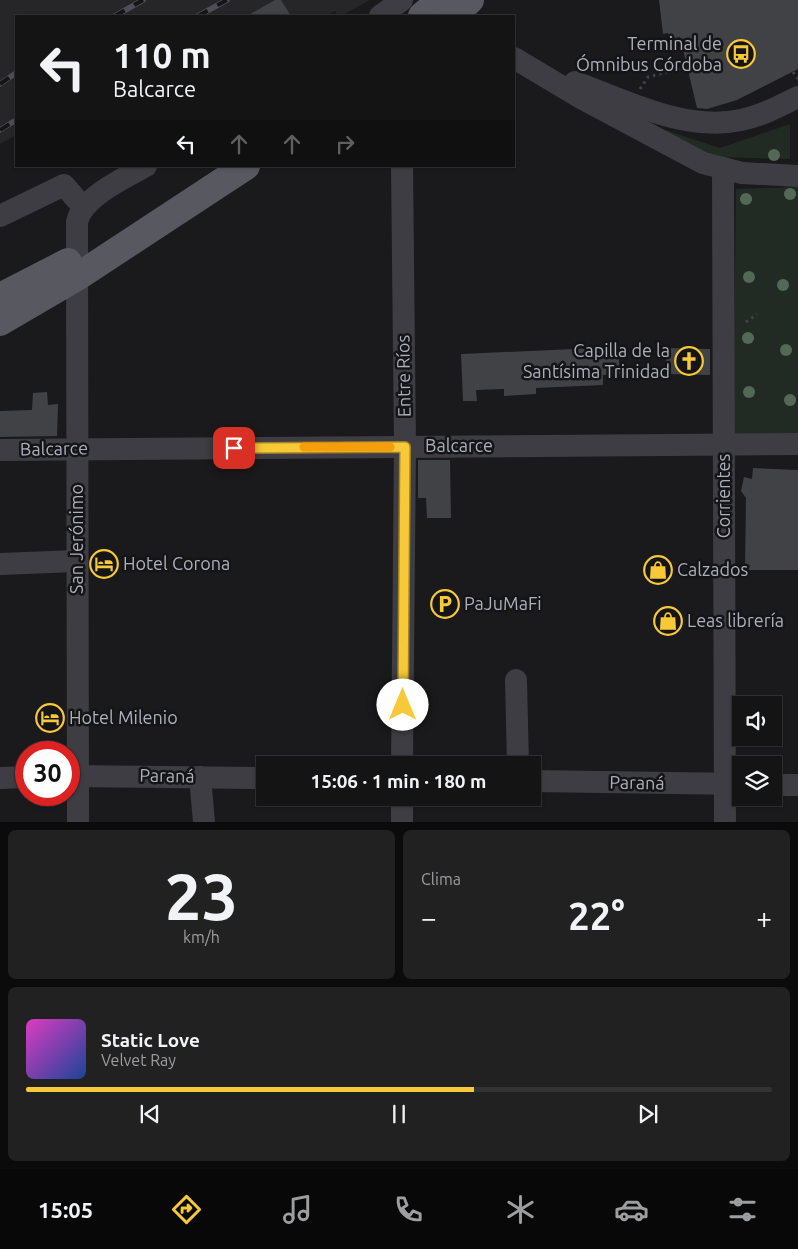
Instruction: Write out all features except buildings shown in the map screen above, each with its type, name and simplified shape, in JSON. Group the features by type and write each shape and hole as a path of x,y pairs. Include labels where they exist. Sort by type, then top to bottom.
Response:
{"main road":[{"path":"425,15 451,7"},
{"path":"0,322 151,211 215,167"},
{"path":"0,297 77,267 244,167"}],"street":[{"path":"381,15 402,0"},
{"path":"519,61 692,122 720,122 749,118 798,97"},
{"path":"519,61 685,155 723,170 742,174 798,176"},
{"path":"0,216 64,186 83,207 97,196 144,167"},
{"name":"Entre Ríos","path":"402,167 405,447 402,756"},
{"name":"Corrientes","path":"723,170 724,445 732,756"},
{"name":"San Jerónimo","path":"74,741 77,561 77,222 83,207"},
{"name":"Balcarce","path":"0,450 798,444"},
{"path":"0,564 77,561"},
{"path":"516,680 518,756"},
{"name":"Paraná","path":"80,776 256,778"},
{"path":"0,778 15,777"},
{"path":"200,777 204,822"},
{"name":"Paraná","path":"541,781 732,784"},
{"path":"782,785 798,785"},
{"name":"Corrientes","path":"726,822 732,789"},
{"name":"San Jerónimo","path":"76,806 78,822"},
{"path":"402,806 402,822"}],"path":[{"path":"771,31 777,42"},
{"path":"631,102 648,77 687,67"},
{"path":"793,72 798,80"},
{"path":"746,322 757,314"}],"shaded area":[{"path":"0,0 370,0 343,15 337,15 335,11 328,15 15,15 15,136 0,144"},
{"path":"790,124 790,159 714,157 659,128 720,148"},
{"path":"798,187 798,436 733,437 736,189"}],"railway":[{"path":"117,15 143,0"},
{"path":"200,15 227,0"},
{"path":"0,84 15,74"},
{"path":"0,130 15,121"}],"slow traffic":[{"path":"304,447 390,447"}],"place":[{"name":"Terminal de Ómnibus Córdoba","path":"741,54"},
{"name":"Capilla de la Santísima Trinidad","path":"689,361"},
{"name":"Hotel Corona","path":"104,564"},
{"name":"Calzados","path":"658,570"},
{"name":"PaJuMaFi","path":"445,604"},
{"name":"Leas librería","path":"668,621"},
{"name":"Hotel Milenio","path":"50,718"}],"route":[{"path":"234,448 405,447 403,705"}]}
